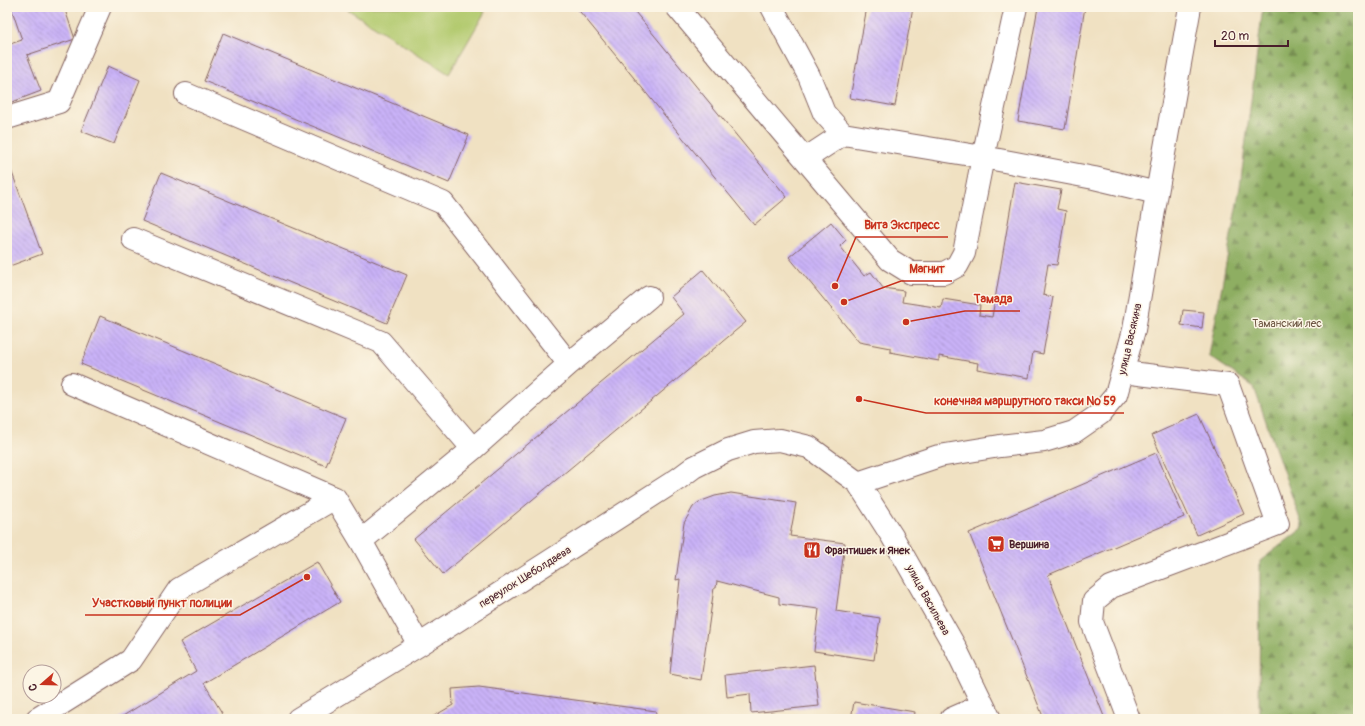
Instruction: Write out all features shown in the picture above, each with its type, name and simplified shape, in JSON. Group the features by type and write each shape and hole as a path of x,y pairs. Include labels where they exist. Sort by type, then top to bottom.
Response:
{"street":[{"path":"7,118 59,102 100,7"},
{"path":"677,7 890,260 911,273 944,273 957,266 964,253 983,157 1016,7"},
{"path":"772,7 810,76 824,113 843,134 983,157 1094,178 1157,193"},
{"name":"улица Васякина","path":"858,483 939,456 1000,446 1044,441 1074,432 1100,414 1116,395 1134,330 1190,7"},
{"path":"186,94 443,203 569,364"},
{"path":"805,159 843,134"},
{"path":"133,239 381,342 473,449"},
{"path":"361,541 473,449 569,364 649,298"},
{"path":"1122,372 1228,385 1278,524 1111,587 1094,601 1092,622 1129,719"},
{"path":"72,384 335,498 361,541 418,644"},
{"name":"улица Васильева","path":"754,442 780,440 809,447 858,483 892,536 955,647 987,712"},
{"name":"переулок Шеболдаева","path":"298,719 678,479 694,467 728,450 754,442"},
{"path":"37,719 131,660 179,589 335,498"},
{"path":"951,719 987,712"}],"green space":[{"path":"344,7 477,7 485,12 449,74"},
{"name":"Таманский лес","path":"1263,7 1358,7 1358,719 1259,719 1260,561 1303,528 1254,387 1209,356 1240,187"}],"building":[{"path":"11,7 64,7 75,39 27,55 41,91 7,104 7,45 22,40"},
{"path":"576,7 631,7 787,197 754,225"},
{"path":"867,7 913,7 895,106 850,98"},
{"path":"1038,7 1085,7 1065,129 1018,121"},
{"path":"223,33 469,135 449,183 204,81"},
{"path":"108,66 140,80 114,144 81,131"},
{"path":"11,170 42,254 7,267 7,171"},
{"path":"161,173 407,275 387,323 142,221"},
{"path":"1015,182 1061,190 1057,209 1066,211 1057,265 1048,264 1043,295 1053,297 1043,354 1033,352 1029,378 977,369 978,363 939,356 939,361 890,352 890,348 859,342 789,257 831,222 846,240 840,246 864,276 871,272 883,288 904,291 902,302 941,308 943,299 980,305 979,315 992,317"},
{"path":"703,270 746,322 443,574 414,539 684,314 671,297"},
{"path":"1183,310 1204,312 1202,328 1181,325"},
{"path":"100,316 346,418 326,466 81,364"},
{"path":"1199,414 1244,514 1197,535 1152,435"},
{"path":"1156,453 1184,517 1048,575 1105,719 1044,719 969,533"},
{"path":"731,493 796,503 790,536 845,543 836,611 880,618 874,660 814,651 819,609 779,604 779,597 717,581 716,588 714,588 701,680 670,674 680,579 676,580 684,523 693,507 699,502 715,496"},
{"path":"317,562 340,602 204,683 222,713 212,719 118,719 196,671 180,642"},
{"path":"814,665 819,706 751,713 750,694 727,697 725,675"},
{"path":"479,687 656,711 655,719 429,719 453,705 452,689"},
{"path":"854,702 915,712 914,719 851,719"}],"place":[{"name":"Вита Экспресс","path":"835,286"},
{"name":"Магнит","path":"844,302"},
{"name":"Тамада","path":"906,322"},
{"name":"конечная маршрутного такси № 59","path":"859,399"},
{"name":"Вершина","path":"996,544"},
{"name":"Франтишек и Янек","path":"812,550"},
{"name":"Участковый пункт полиции","path":"307,577"}]}
